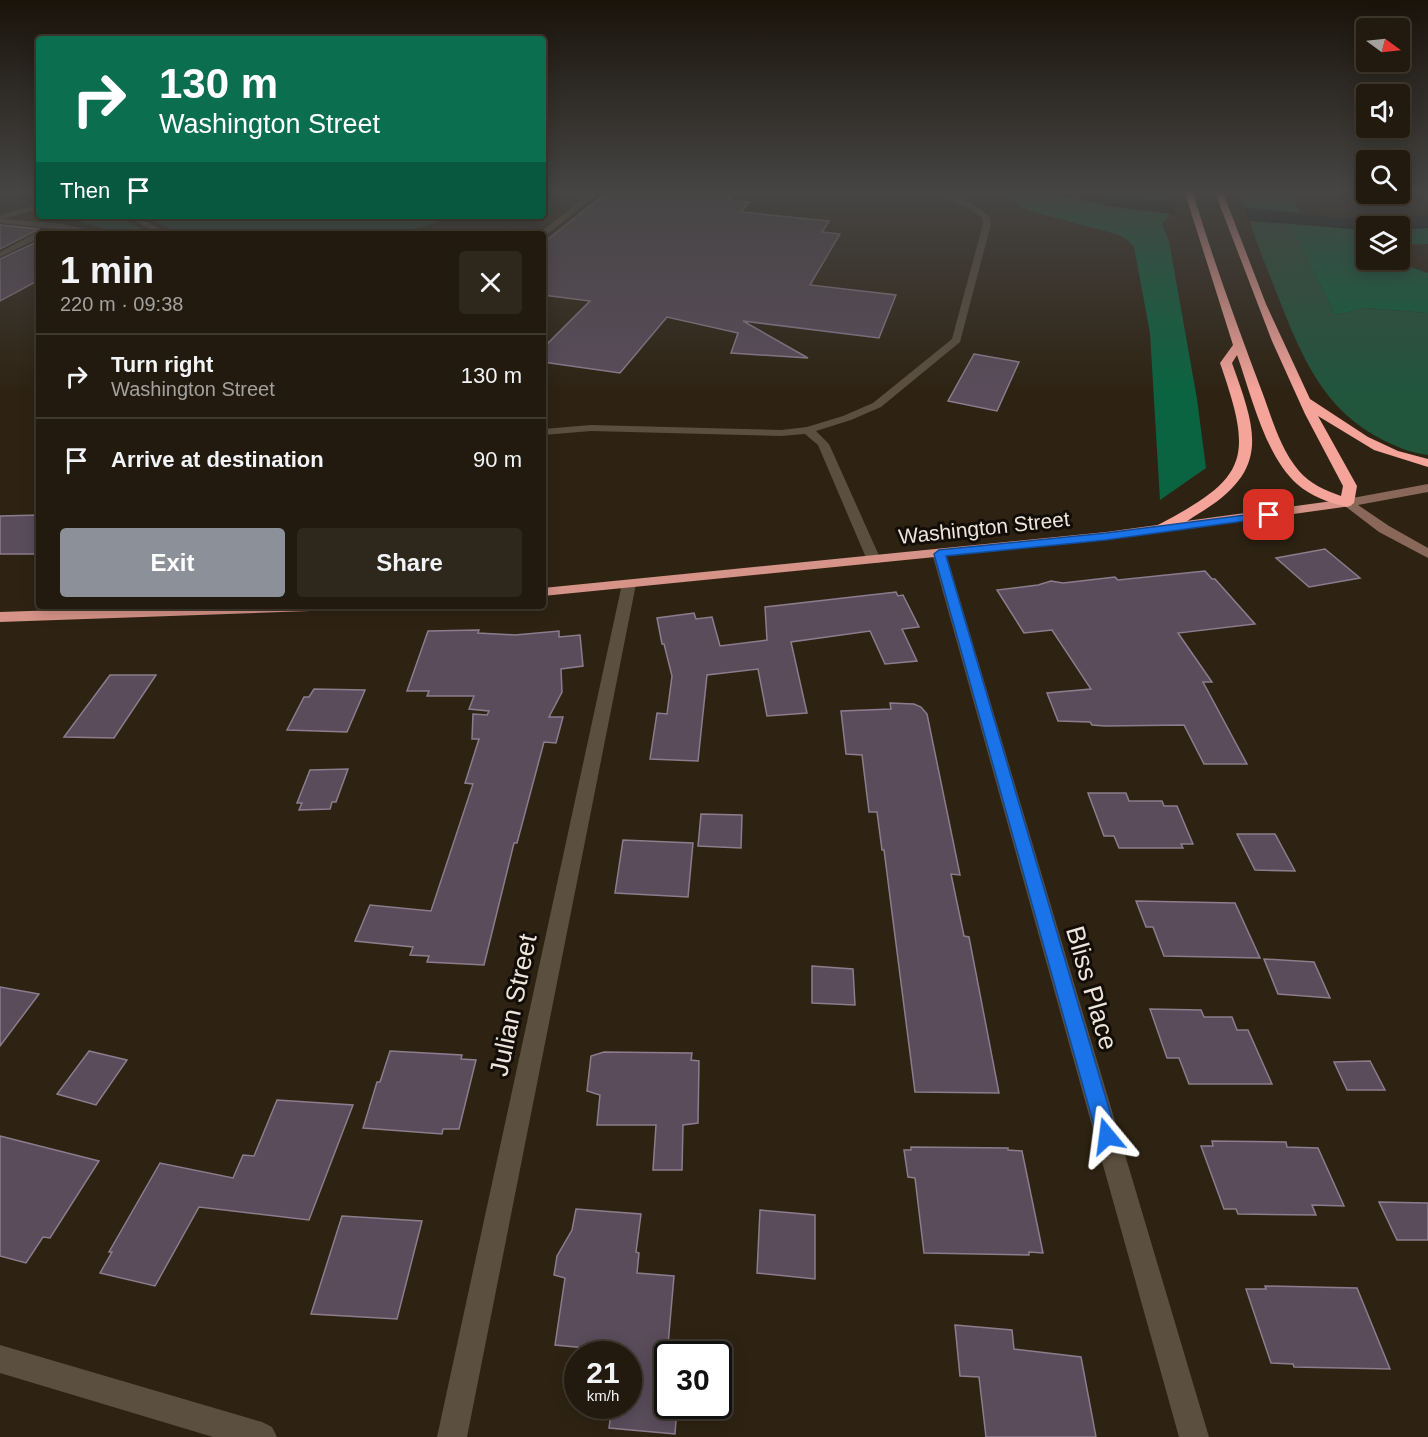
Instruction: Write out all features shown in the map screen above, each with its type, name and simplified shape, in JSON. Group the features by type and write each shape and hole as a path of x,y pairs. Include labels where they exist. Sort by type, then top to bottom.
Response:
{"highway":[{"path":"1208,257 1237,346 1265,416 1291,469 1309,487 1347,503 1350,486 1303,399 1268,321 1243,257"},
{"path":"1161,530 1215,496 1234,479 1244,463 1246,444 1243,414 1226,363 1237,346"},
{"path":"1303,399 1340,426 1375,447 1398,456 1428,463"},
{"name":"Washington Street","path":"546,592 1161,530 1347,503"},
{"path":"0,617 225,609"}],"main road":[{"name":"Washington Street","path":"1347,503 1428,488"},
{"path":"1347,503 1384,529 1428,554"}],"street":[{"path":"546,432 591,428 749,433 808,430 847,418 877,405 957,340 978,257"},
{"path":"808,430 817,437 827,452 874,560"},
{"name":"Bliss Place","path":"939,554 1194,1437"},
{"name":"Julian Street","path":"452,1437 629,584"},
{"path":"0,1359 262,1437"}],"green space":[{"path":"1136,257 1172,257 1197,399 1206,468 1160,500 1150,333"},
{"path":"1306,257 1335,315 1366,308 1428,313 1428,455 1401,448 1364,429 1345,414 1330,397 1305,359 1263,258"},
{"path":"1306,257 1356,257 1356,270 1410,270 1410,267 1428,273 1428,313 1366,308 1335,315"}],"building":[{"path":"36,257 36,282 0,301 0,259"},
{"path":"546,257 826,257 810,285 896,295 879,338 743,321 808,358 731,353 738,333 667,317 620,373 546,362 546,345 590,301 546,295"},
{"path":"974,354 1019,362 997,411 948,401"},
{"path":"36,515 36,554 0,554 0,516"},
{"path":"1325,549 1360,578 1309,587 1276,558"},
{"path":"1205,571 1255,624 1178,633 1212,682 1203,682 1247,764 1204,764 1184,725 1105,726 1092,725 1090,722 1058,721 1047,693 1091,689 1052,630 1024,633 997,590 1038,585 1051,581 1063,583 1115,577 1118,580"},
{"path":"896,592 898,596 903,595 919,627 902,629 917,661 885,664 870,631 791,642 807,713 767,716 758,669 707,675 698,761 650,759 657,713 667,714 672,676 657,618 694,613 696,619 712,617 720,646 767,640 765,607"},
{"path":"479,630 478,633 515,635 559,631 559,637 580,635 583,666 561,669 562,692 549,717 563,717 556,743 544,742 517,843 514,843 484,965 427,962 429,956 410,955 413,947 355,941 370,905 431,911 473,784 465,783 479,739 472,739 473,714 487,715 489,711 469,709 474,696 427,696 429,691 407,691 428,631"},
{"path":"110,675 156,675 114,738 64,737"},
{"path":"314,689 365,690 347,732 287,730 304,697 309,697"},
{"path":"890,703 914,704 921,707 927,714 960,875 951,874 964,936 969,937 999,1093 915,1092 884,850 882,850 877,812 869,812 862,755 846,754 841,711 891,709"},
{"path":"348,769 336,802 332,802 330,809 299,810 302,803 297,803 310,770"},
{"path":"1088,793 1126,793 1129,801 1162,801 1164,806 1177,806 1193,844 1181,844 1183,848 1119,848 1114,836 1104,836"},
{"path":"701,814 742,815 741,848 698,846"},
{"path":"1237,834 1275,834 1295,871 1255,870"},
{"path":"623,840 693,843 688,897 615,893"},
{"path":"1136,901 1235,903 1260,958 1164,956 1153,927 1146,927"},
{"path":"1264,959 1314,962 1330,998 1278,994"},
{"path":"812,966 853,969 855,1005 812,1003"},
{"path":"0,987 39,994 0,1046"},
{"path":"1150,1009 1201,1010 1204,1017 1232,1017 1237,1030 1248,1030 1272,1084 1189,1084 1179,1058 1167,1058"},
{"path":"89,1051 127,1060 96,1105 57,1094"},
{"path":"390,1051 462,1055 461,1059 476,1060 459,1129 443,1129 442,1134 363,1128 377,1082 380,1082"},
{"path":"604,1052 692,1053 691,1060 699,1061 698,1123 683,1125 682,1170 653,1170 656,1125 597,1125 600,1095 587,1091 591,1056"},
{"path":"1370,1061 1385,1090 1347,1090 1334,1062"},
{"path":"277,1100 353,1105 309,1220 199,1207 155,1286 100,1273 112,1252 109,1252 160,1163 233,1178 243,1155 254,1156"},
{"path":"0,1136 99,1161 50,1238 43,1237 26,1263 0,1256"},
{"path":"1212,1141 1286,1142 1287,1147 1318,1148 1344,1206 1312,1205 1316,1215 1238,1214 1236,1209 1224,1209 1201,1146 1213,1146"},
{"path":"911,1147 1008,1148 1008,1150 1022,1151 1043,1253 1029,1252 1029,1255 924,1253 915,1178 908,1177 904,1150 911,1150"},
{"path":"1379,1202 1428,1203 1428,1240 1397,1240"},
{"path":"576,1209 641,1214 636,1252 639,1253 637,1273 674,1276 668,1341 654,1341 654,1419 676,1419 675,1434 609,1428 610,1419 642,1419 642,1341 564,1341 564,1346 555,1345 565,1278 554,1275 557,1256 572,1230"},
{"path":"760,1210 815,1215 815,1279 757,1273"},
{"path":"342,1216 422,1221 397,1319 311,1314"},
{"path":"1265,1286 1357,1288 1390,1369 1294,1367 1293,1364 1271,1363 1246,1289 1266,1289"},
{"path":"955,1325 1012,1330 1014,1349 1081,1357 1096,1437 986,1437 979,1377 960,1376"}],"route":[{"path":"1107,1136 939,554 1269,515"}]}
